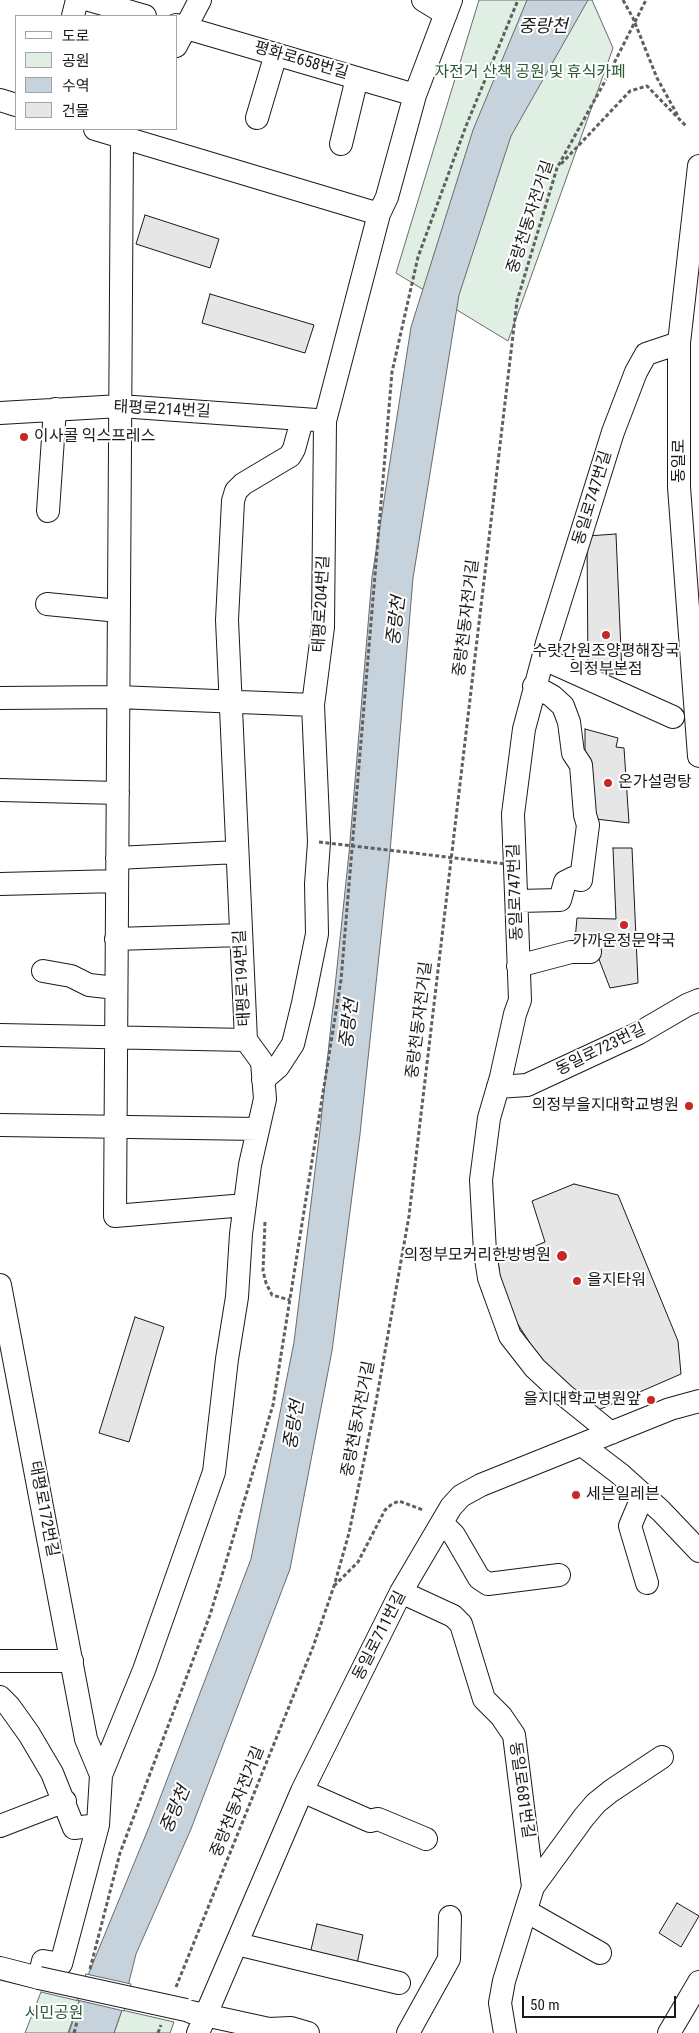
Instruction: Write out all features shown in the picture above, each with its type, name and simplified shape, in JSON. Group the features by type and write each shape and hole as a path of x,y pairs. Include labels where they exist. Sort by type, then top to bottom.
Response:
{"street":[{"path":"73,15 77,0"},
{"path":"89,0 142,15"},
{"name":"평화로658번길","path":"200,0 180,33 276,54 415,95"},
{"path":"423,0 449,7"},
{"name":"태평로204번길","path":"263,1080 278,1067 293,1044 317,934 316,884 319,842 313,705 323,627 325,421 379,214 387,197 415,95 449,7"},
{"path":"257,118 276,54"},
{"path":"341,144 357,78"},
{"path":"0,100 15,105"},
{"path":"102,130 125,133 379,214"},
{"path":"125,133 120,406 114,1216 245,1205"},
{"name":"동일로","path":"699,166 679,343 679,487 699,756"},
{"name":"동일로747번길","path":"611,1433 564,1395 535,1368 510,1336 489,1278 485,1252 481,1180 489,1118 514,1014 520,1000 514,814 524,729 534,686 614,432 636,372 646,354 679,343"},
{"name":"태평로214번길","path":"0,413 120,406 325,421"},
{"path":"48,511 55,409"},
{"path":"230,700 227,620 233,501 236,491 243,484 290,456 294,449 302,420"},
{"path":"47,604 119,611"},
{"path":"544,659 673,717"},
{"path":"518,901 560,900 565,882 573,878 581,880 588,825 585,815 581,764 573,753 569,722 563,706 552,696 534,686"},
{"path":"0,698 118,697 230,700 313,705"},
{"name":"태평로194번길","path":"0,1035 246,1040 230,700"},
{"path":"0,790 118,792"},
{"path":"117,858 237,852"},
{"path":"0,884 117,881"},
{"path":"116,939 241,935"},
{"path":"518,966 570,952 590,952"},
{"path":"43,971 71,976 89,985 116,988"},
{"name":"동일로723번길","path":"498,1086 527,1085 639,1033 699,1000"},
{"path":"40,1978 43,1961 61,1964 98,1825 101,1776 144,1670 214,1472 236,1296 240,1234 257,1128 265,1099 262,1062 246,1040"},
{"path":"0,1125 257,1128"},
{"name":"태평로172번길","path":"0,1285 5,1339 72,1661 86,1739 101,1776"},
{"name":"동일로711번길","path":"191,2013 236,1944 302,1791 401,1592 451,1507 461,1496 481,1485 670,1409 699,1401"},
{"path":"582,1445 620,1474 661,1511 699,1551"},
{"path":"643,1495 630,1526 647,1583"},
{"path":"442,1523 454,1535 479,1578 488,1584 559,1575"},
{"name":"동일로681번길","path":"401,1592 453,1616 460,1624 484,1699 501,1716 514,1735 533,1886 504,1980 500,2003 501,2029"},
{"path":"0,1661 72,1661"},
{"path":"0,1697 29,1734 52,1773 65,1801 74,1828 98,1825"},
{"path":"533,1886 596,1802 662,1757"},
{"path":"302,1791 370,1821 378,1819 426,1839"},
{"path":"0,1826 65,1801"},
{"path":"526,1911 600,1953"},
{"path":"408,2033 449,1959 450,1917"},
{"path":"236,1944 399,1983"},
{"path":"0,1968 270,2031 291,2028 308,2033"},
{"path":"670,2033 699,1982"}],"path":[{"path":"624,0 634,18 657,78 678,116"},
{"name":"중랑천동자전거길","path":"191,2013 334,1586 349,1533 376,1402 409,1216 517,301 557,168 604,83 646,0"},
{"path":"557,168 630,91 647,86 688,127"},
{"path":"319,842 515,865"},
{"path":"265,1218 263,1271 266,1283 272,1295 290,1300"},
{"path":"334,1586 358,1562 385,1510 399,1501 423,1510 427,1503"},
{"path":"158,2033 163,2020"}],"green space":[{"name":"자전거 산책 공원 및 휴식카페","path":"479,0 592,0 613,48 508,341 396,273"},
{"name":"시민공원","path":"41,1992 79,2001 68,2033 25,2033"},
{"name":"시민공원","path":"122,2010 174,2022 170,2033 114,2033"}],"water":[{"name":"중랑천","path":"527,0 588,0 511,136 459,295 413,578 390,852 360,1134 332,1351 290,1569 191,1829 136,1954 122,2010 114,2033 69,2033 86,1980 149,1827 251,1559 294,1342 320,1130 349,853 372,577 411,327 473,130"}],"pier":[{"path":"86,1974 131,1984 124,2011 77,2000"}],"building":[{"path":"145,215 219,239 210,268 136,244"},
{"path":"210,294 314,325 305,353 202,323"},
{"path":"616,534 622,674 588,674 587,536"},
{"path":"585,729 618,738 616,747 624,748 629,823 588,818 585,815"},
{"path":"613,848 632,848 638,983 610,988 595,949 575,940 577,918 616,919"},
{"name":"을지타워","path":"574,1184 618,1195 678,1341 681,1374 596,1411 544,1365 503,1301 498,1261 545,1242 532,1201"},
{"path":"135,1317 164,1327 129,1442 99,1433"},
{"path":"677,1903 699,1916 681,1947 659,1933"},
{"path":"317,1924 363,1935 357,1964 310,1954"}],"place":[{"name":"이사콜 익스프레스","path":"24,437"},
{"name":"수랏간원조양평해장국 의정부본점","path":"606,635"},
{"name":"온가설렁탕","path":"608,783"},
{"name":"가까운정문약국","path":"624,925"},
{"name":"의정부을지대학교병원","path":"689,1106"},
{"name":"의정부모커리한방병원","path":"562,1256"},
{"name":"을지타워","path":"577,1281"},
{"name":"을지대학교병원앞","path":"651,1400"},
{"name":"세븐일레븐","path":"576,1495"}]}
